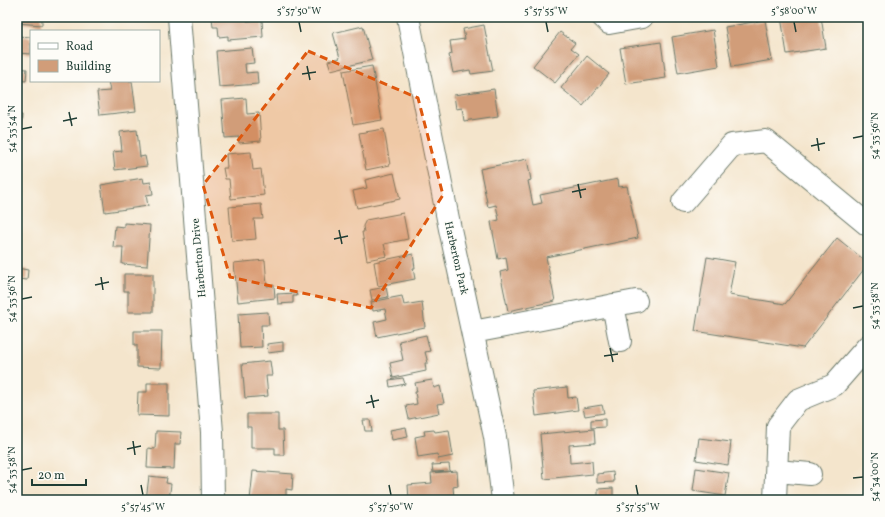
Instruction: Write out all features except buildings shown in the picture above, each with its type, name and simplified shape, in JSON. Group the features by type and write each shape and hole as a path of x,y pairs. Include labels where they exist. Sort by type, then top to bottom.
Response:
{"street":[{"name":"Harberton Drive","path":"179,17 212,432 213,500"},
{"name":"Harberton Park","path":"408,17 450,229 495,437 503,500"},
{"path":"603,17 609,23 642,17"},
{"path":"683,202 732,145 766,141 868,225"},
{"path":"473,332 636,300"},
{"path":"613,305 620,341"},
{"path":"775,500 778,426 798,400 834,385 868,346"},
{"path":"777,471 810,474"}],"highlighted area":[{"path":"308,51 418,98 443,195 371,308 230,277 203,185"}]}
